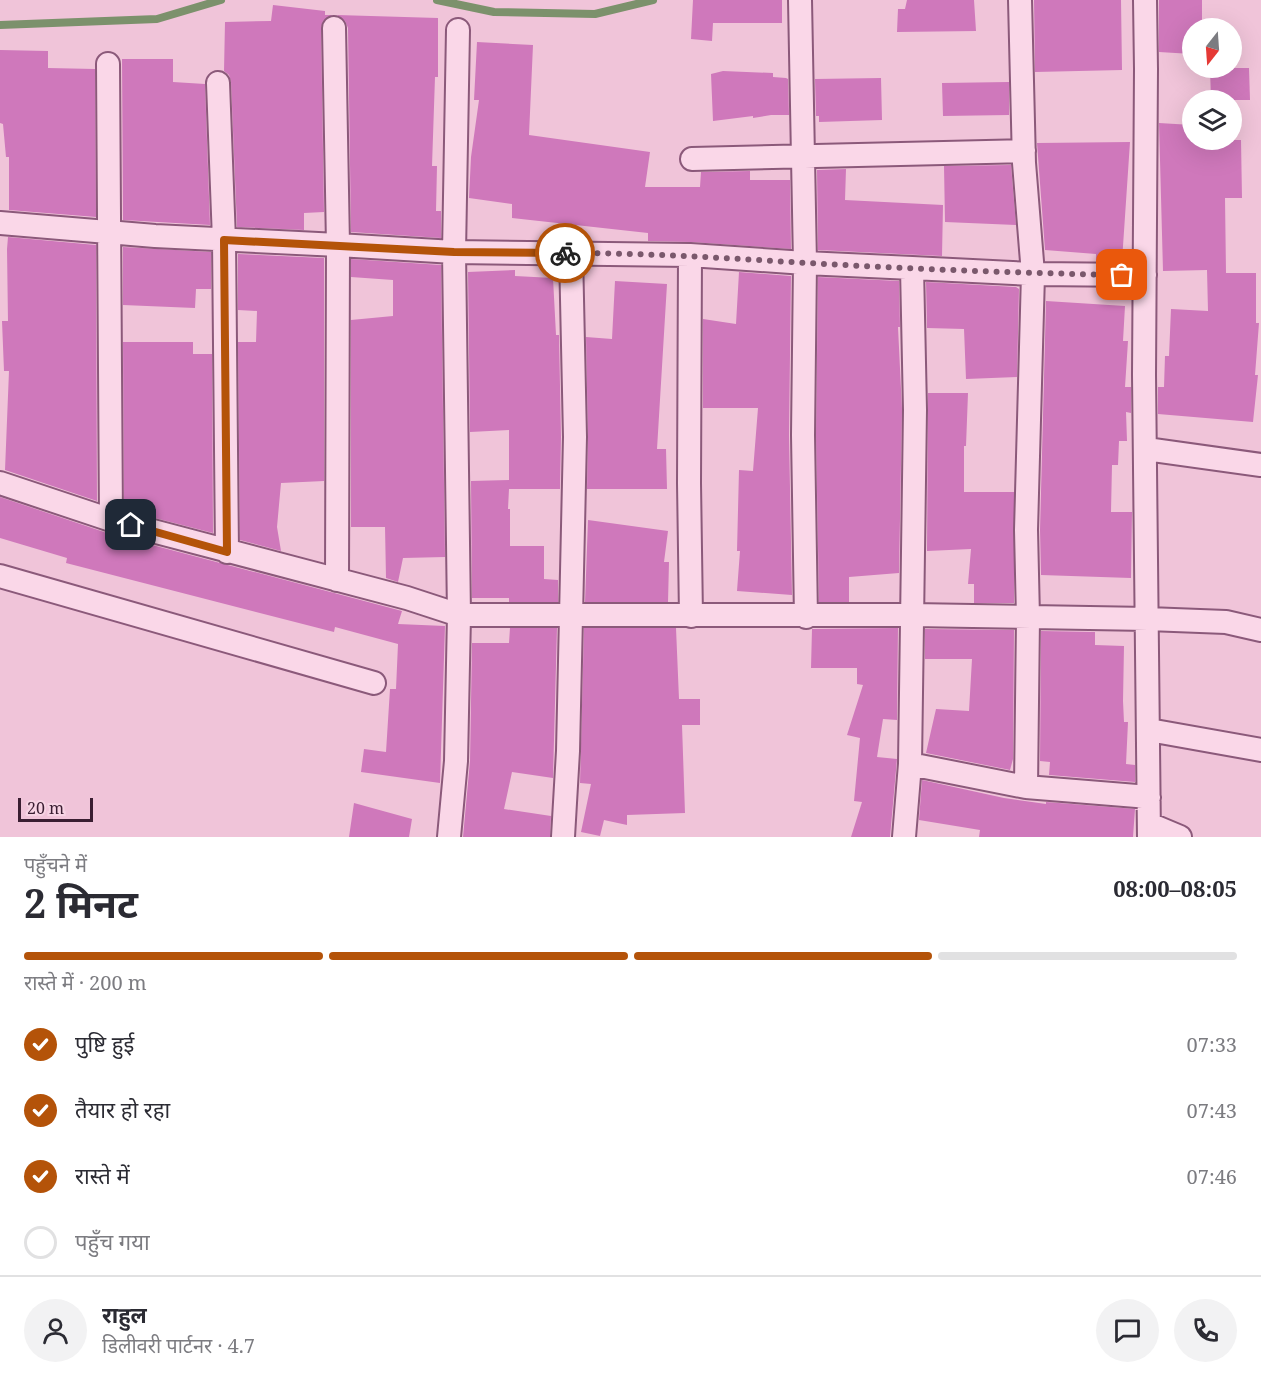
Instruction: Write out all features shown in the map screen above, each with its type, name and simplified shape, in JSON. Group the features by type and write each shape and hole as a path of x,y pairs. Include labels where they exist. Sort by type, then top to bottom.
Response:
{"street":[{"path":"800,0 805,263 803,435 806,617"},
{"path":"1020,0 1024,151 1033,274 1026,530 1028,618 1026,787"},
{"path":"1144,0 1149,830 1180,837"},
{"path":"334,28 338,245 337,580"},
{"path":"449,837 456,761 459,615 454,252 458,30"},
{"path":"108,64 111,520"},
{"path":"218,83 224,240 227,552"},
{"path":"692,159 1024,151"},
{"path":"0,223 224,240 454,252 690,255 1033,274 1145,275"},
{"path":"563,837 568,751 575,437 571,253"},
{"path":"690,255 688,483 691,616"},
{"path":"904,837 910,764 913,615 915,410 912,268"},
{"path":"1146,449 1261,465"},
{"path":"0,483 111,520 407,598 459,615 806,617 913,615 1148,619 1226,622 1261,630"},
{"path":"0,576 374,683"},
{"path":"1149,730 1261,750"},
{"path":"910,764 1026,787 1149,797"}],"building":[{"path":"693,0 782,0 782,23 713,23 712,41 691,39"},
{"path":"907,0 974,0 976,31 897,32 898,9 905,9"},
{"path":"1034,0 1121,0 1122,70 1035,72"},
{"path":"1159,0 1202,0 1202,18 1182,18 1182,53 1159,52"},
{"path":"273,5 325,11 325,15 332,15 323,21 321,28 324,212 304,213 304,230 237,227 231,82 229,75 224,71 225,22 271,21"},
{"path":"337,15 438,18 438,77 435,77 432,166 437,166 436,211 441,211 441,238 351,232 348,28 345,21"},
{"path":"477,42 533,45 529,135 650,152 645,187 700,187 701,172 750,171 750,180 790,180 791,249 648,241 648,233 512,218 512,204 469,198 471,157 479,100 474,100"},
{"path":"0,50 48,51 48,68 95,69 96,217 9,210 9,157 6,157 3,124 0,123"},
{"path":"122,59 173,59 173,82 205,84 210,225 123,220"},
{"path":"1242,68 1249,68 1250,100 1242,100 1242,90 1211,90 1210,78 1242,78"},
{"path":"723,71 773,73 773,77 788,79 789,115 753,118 753,116 713,121 711,74"},
{"path":"881,78 882,120 819,122 819,116 816,116 815,79"},
{"path":"1009,82 1009,115 943,116 942,83"},
{"path":"1159,123 1182,124 1182,150 1241,150 1242,198 1225,198 1226,273 1256,273 1256,323 1259,323 1255,375 1258,375 1253,422 1158,414 1158,387 1164,387 1165,356 1169,356 1171,309 1208,311 1207,270 1163,271"},
{"path":"1130,142 1122,261 1096,261 1096,254 1045,250 1037,143"},
{"path":"1011,165 1016,225 945,222 944,166"},
{"path":"846,169 845,200 943,205 942,256 818,250 817,170"},
{"path":"8,237 96,245 97,501 5,470 9,371 4,371 2,321 8,321"},
{"path":"123,247 211,252 211,289 196,289 195,308 123,305"},
{"path":"238,254 324,258 324,481 281,483 277,527 281,551 240,540 238,342 256,342 257,311 238,310"},
{"path":"351,259 441,265 445,557 403,558 398,582 386,578 385,527 351,527 351,320 393,316 393,280 351,277"},
{"path":"515,270 515,276 553,278 556,335 559,335 561,437 560,489 509,489 510,546 544,546 544,579 558,580 558,602 509,602 509,598 472,598 471,481 509,480 509,430 470,432 468,272"},
{"path":"739,272 791,276 789,435 792,595 737,591 740,551 737,551 739,470 753,471 758,408 703,408 703,319 736,324"},
{"path":"818,277 899,281 900,327 898,327 902,410 899,573 849,577 849,602 819,602 816,435"},
{"path":"615,281 667,284 657,449 666,449 667,489 587,489 586,337 612,339"},
{"path":"926,282 1019,289 1017,377 966,379 964,329 927,328"},
{"path":"1046,301 1125,306 1123,341 1128,341 1125,387 1131,387 1131,413 1126,412 1127,441 1119,441 1118,465 1112,465 1111,512 1132,512 1131,578 1041,575 1040,530"},
{"path":"123,342 193,342 193,354 212,354 213,533 124,510"},
{"path":"928,393 968,393 966,446 964,446 964,492 1014,492 1014,603 974,603 974,584 968,584 971,549 927,551"},
{"path":"0,497 107,533 402,611 398,624 445,626 440,783 361,772 364,749 386,752 390,689 396,689 398,644 335,627 334,632 66,563 67,558 0,538"},
{"path":"588,520 668,531 664,562 669,562 668,602 585,602"},
{"path":"510,628 557,628 553,778 512,772 504,809 551,816 550,837 463,837 470,761 472,643 509,643"},
{"path":"584,628 676,628 679,699 700,699 700,725 682,725 685,813 627,815 627,825 604,820 600,836 581,832 591,784 580,783"},
{"path":"898,628 897,720 883,719 877,757 897,759 890,837 851,837 862,802 854,801 860,738 847,735 863,685 857,684 857,668 811,668 812,629"},
{"path":"925,629 1014,630 1013,759 1010,770 926,753 936,709 969,711 972,659 925,659"},
{"path":"1041,631 1095,632 1095,645 1124,646 1124,722 1128,722 1126,764 1135,765 1135,782 1049,775 1050,762 1040,761"},
{"path":"922,780 1004,798 1046,804 1046,802 1135,809 1133,837 979,837 980,830 919,820"},
{"path":"354,803 412,819 409,837 349,837"}],"waterway":[{"path":"0,25 157,19 221,0"},
{"path":"437,0 494,12 595,14 653,0"}],"way so far":[{"path":"565,253 690,255 1033,274 1122,275"}],"route":[{"path":"131,525 227,552 224,240 454,252 565,253"}]}
